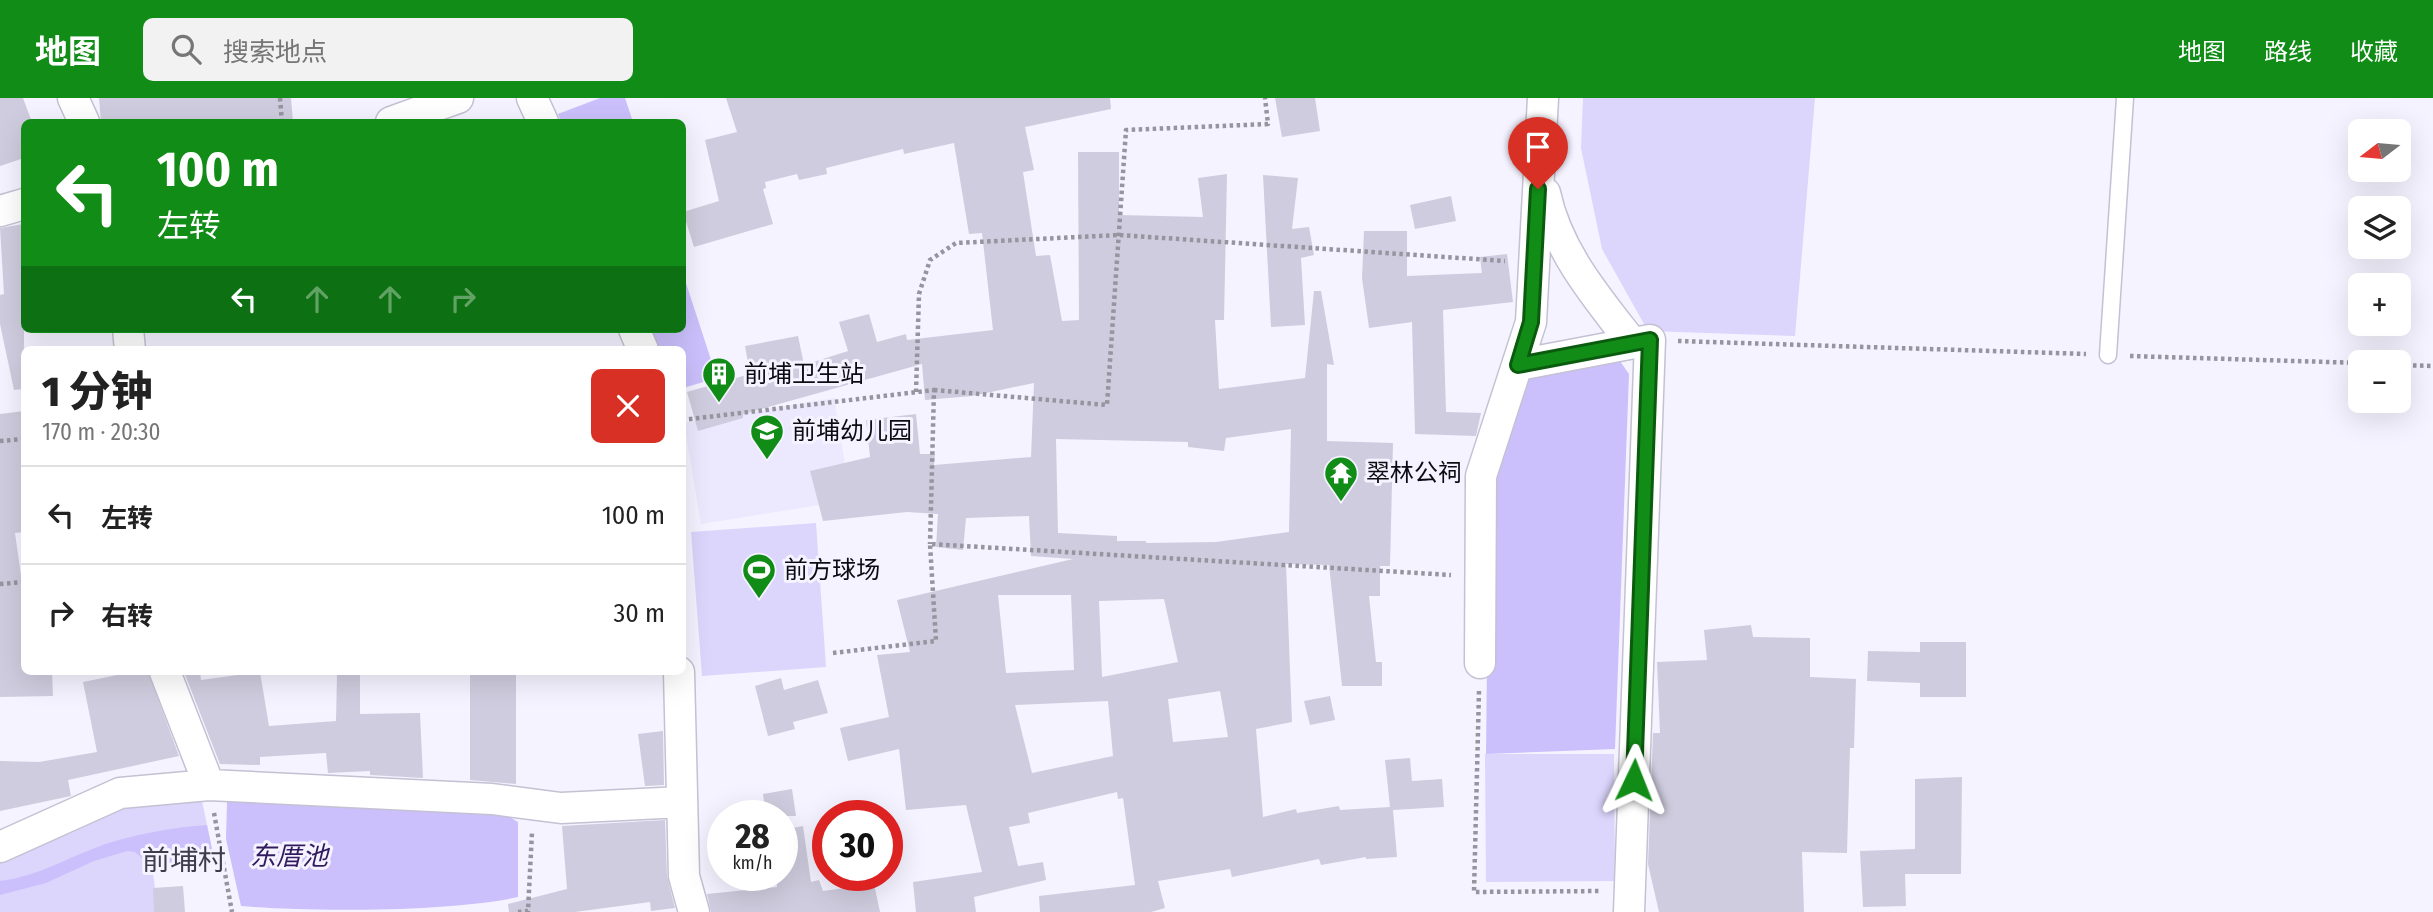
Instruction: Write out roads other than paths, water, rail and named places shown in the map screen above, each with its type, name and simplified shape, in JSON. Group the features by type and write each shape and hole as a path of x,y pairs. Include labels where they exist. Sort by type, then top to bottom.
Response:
{"street":[{"path":"73,98 83,119"},
{"path":"399,119 458,98"},
{"path":"532,98 541,119"},
{"path":"1480,663 1480,475 1531,322 1542,98"},
{"path":"1539,164 1551,220 1581,277 1639,340 1630,901"},
{"path":"0,211 21,205"},
{"path":"1518,365 1639,340"},
{"path":"166,675 209,785"},
{"path":"679,675 684,876 694,912"},
{"path":"0,847 120,793 209,785 492,799 561,808 682,802"}],"lane":[{"path":"2108,355 2125,98"}],"water":[{"path":"600,98 625,98 632,119 560,119 558,114"},
{"path":"686,283 717,378 686,387 686,346 652,346 648,333 686,333"},
{"path":"1615,354 1629,374 1615,749 1486,754 1489,476 1524,375"},
{"name":"东厝池","path":"249,797 500,811 518,822 518,897 418,908 303,909 241,906 226,839 227,802"},
{"path":"207,825 214,859 151,865 135,852 127,851 94,861 46,883 0,895 0,881 43,870 112,842 159,831"}],"place":[{"name":"前埔卫生站","path":"719,404"},
{"name":"前埔幼儿园","path":"767,461"},
{"name":"翠林公祠","path":"1341,503"},
{"name":"前方球场","path":"759,600"}],"district":[{"name":"前埔村","path":"184,860"}]}
